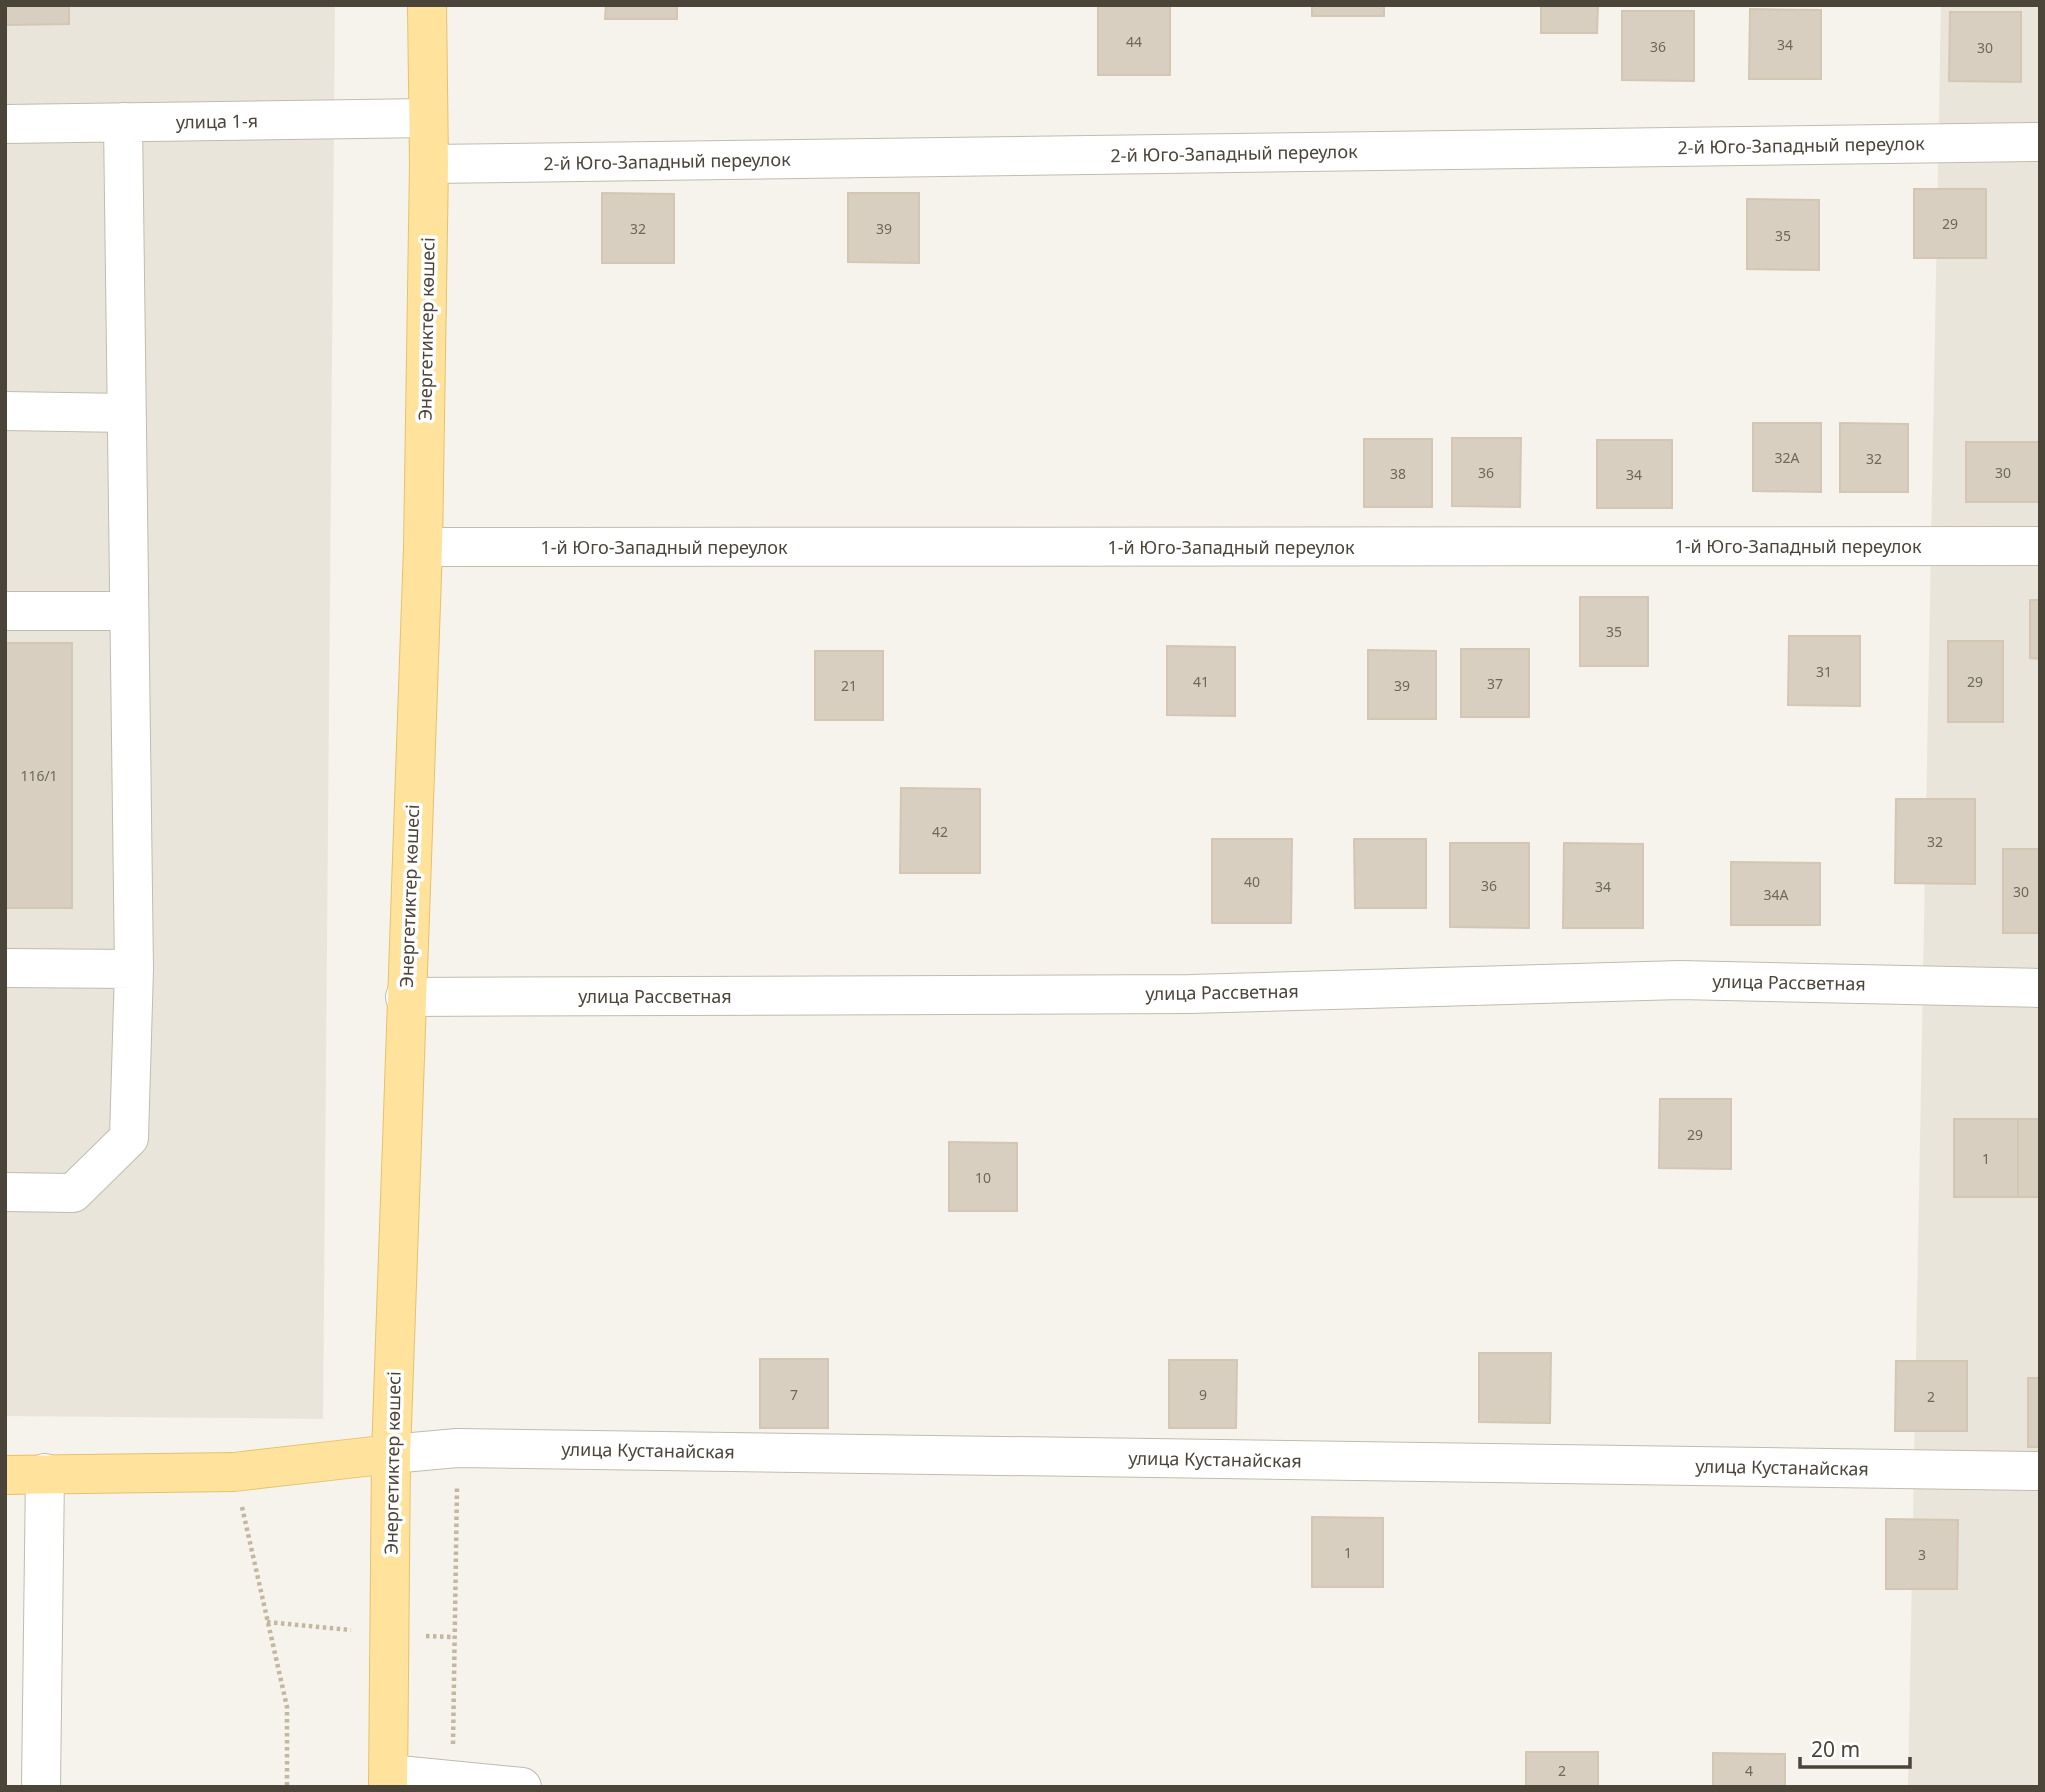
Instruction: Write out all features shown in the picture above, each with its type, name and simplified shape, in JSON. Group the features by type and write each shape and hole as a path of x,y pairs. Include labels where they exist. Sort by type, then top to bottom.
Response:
{"main road":[{"name":"Энергетиктер көшесі","path":"388,1780 391,1454 405,997 423,547 429,164 427,5"},
{"path":"5,1475 234,1472 391,1454"}],"street":[{"name":"улица 1-я","path":"5,124 428,118"},
{"path":"5,1192 73,1193 129,1138 134,969 123,122"},
{"name":"2-й Юго-Западный переулок","path":"429,164 2040,142"},
{"path":"5,411 125,413"},
{"name":"1-й Юго-Западный переулок","path":"423,547 2040,546"},
{"path":"5,611 128,611"},
{"path":"5,968 134,969"},
{"name":"улица Рассветная","path":"405,997 1189,993 1680,980 2040,988"},
{"name":"улица Кустанайская","path":"391,1454 457,1448 2040,1471"},
{"path":"41,1787 45,1473"},
{"path":"388,1780 453,1780 522,1787"}],"path":[{"path":"453,1780 457,1448"},
{"path":"234,1472 287,1707 287,1787"}],"shaded area":[{"path":"5,5 335,5 323,1419 5,1416"},
{"path":"1941,5 2040,5 2040,1787 1908,1787"}],"building":[{"path":"5,5 69,5 69,24 6,25"},
{"path":"606,5 677,5 677,19 605,19"},
{"path":"1312,5 1384,5 1384,16 1312,16"},
{"path":"1541,5 1598,5 1597,33 1541,33"},
{"path":"1098,6 1170,6 1170,75 1098,75"},
{"path":"1750,9 1821,10 1821,79 1749,79"},
{"path":"1622,11 1694,11 1694,81 1622,80"},
{"path":"1950,12 2021,12 2021,82 1949,81"},
{"path":"1914,189 1986,189 1986,258 1914,258"},
{"path":"602,193 674,194 674,263 602,263"},
{"path":"848,193 919,193 919,263 848,262"},
{"path":"1747,199 1819,200 1819,270 1747,269"},
{"path":"1753,423 1821,423 1821,492 1753,491"},
{"path":"1840,423 1908,424 1908,492 1840,492"},
{"path":"1452,438 1521,438 1520,507 1452,506"},
{"path":"1364,439 1432,439 1432,507 1364,507"},
{"path":"1597,440 1672,440 1672,508 1597,508"},
{"path":"1966,442 2040,442 2040,502 1966,502"},
{"path":"1580,597 1648,597 1648,666 1580,666"},
{"path":"2030,600 2040,600 2040,659 2030,658"},
{"path":"1789,636 1860,636 1860,706 1788,705"},
{"path":"1948,641 2003,641 2003,722 1948,722"},
{"path":"5,643 72,643 72,908 5,908"},
{"path":"1167,646 1235,647 1235,716 1167,715"},
{"path":"1461,649 1529,649 1529,717 1461,717"},
{"path":"1368,650 1436,651 1436,719 1368,719"},
{"path":"815,651 883,651 883,720 815,720"},
{"path":"901,788 980,789 980,873 900,873"},
{"path":"1896,799 1975,799 1975,884 1895,883"},
{"path":"1212,839 1292,839 1291,923 1212,923"},
{"path":"1354,839 1426,839 1426,908 1355,908"},
{"path":"1450,843 1529,843 1529,928 1450,927"},
{"path":"1564,843 1643,844 1643,928 1563,928"},
{"path":"2003,849 2040,849 2040,933 2003,933"},
{"path":"1731,862 1820,863 1820,925 1731,925"},
{"path":"1660,1099 1731,1099 1731,1169 1659,1168"},
{"path":"1954,1119 2018,1119 2018,1197 1954,1197"},
{"path":"2018,1119 2040,1119 2040,1197 2018,1197"},
{"path":"949,1142 1017,1143 1017,1211 949,1211"},
{"path":"1479,1353 1551,1353 1550,1423 1479,1422"},
{"path":"760,1359 828,1359 828,1428 760,1428"},
{"path":"1169,1360 1237,1360 1236,1428 1169,1428"},
{"path":"1896,1361 1967,1361 1967,1431 1895,1431"},
{"path":"2028,1378 2040,1378 2040,1447 2028,1447"},
{"path":"1312,1517 1383,1518 1383,1587 1312,1587"},
{"path":"1886,1519 1958,1520 1957,1589 1886,1589"},
{"path":"1526,1752 1598,1752 1598,1787 1526,1787"},
{"path":"1713,1753 1785,1754 1785,1787 1713,1787"}]}
